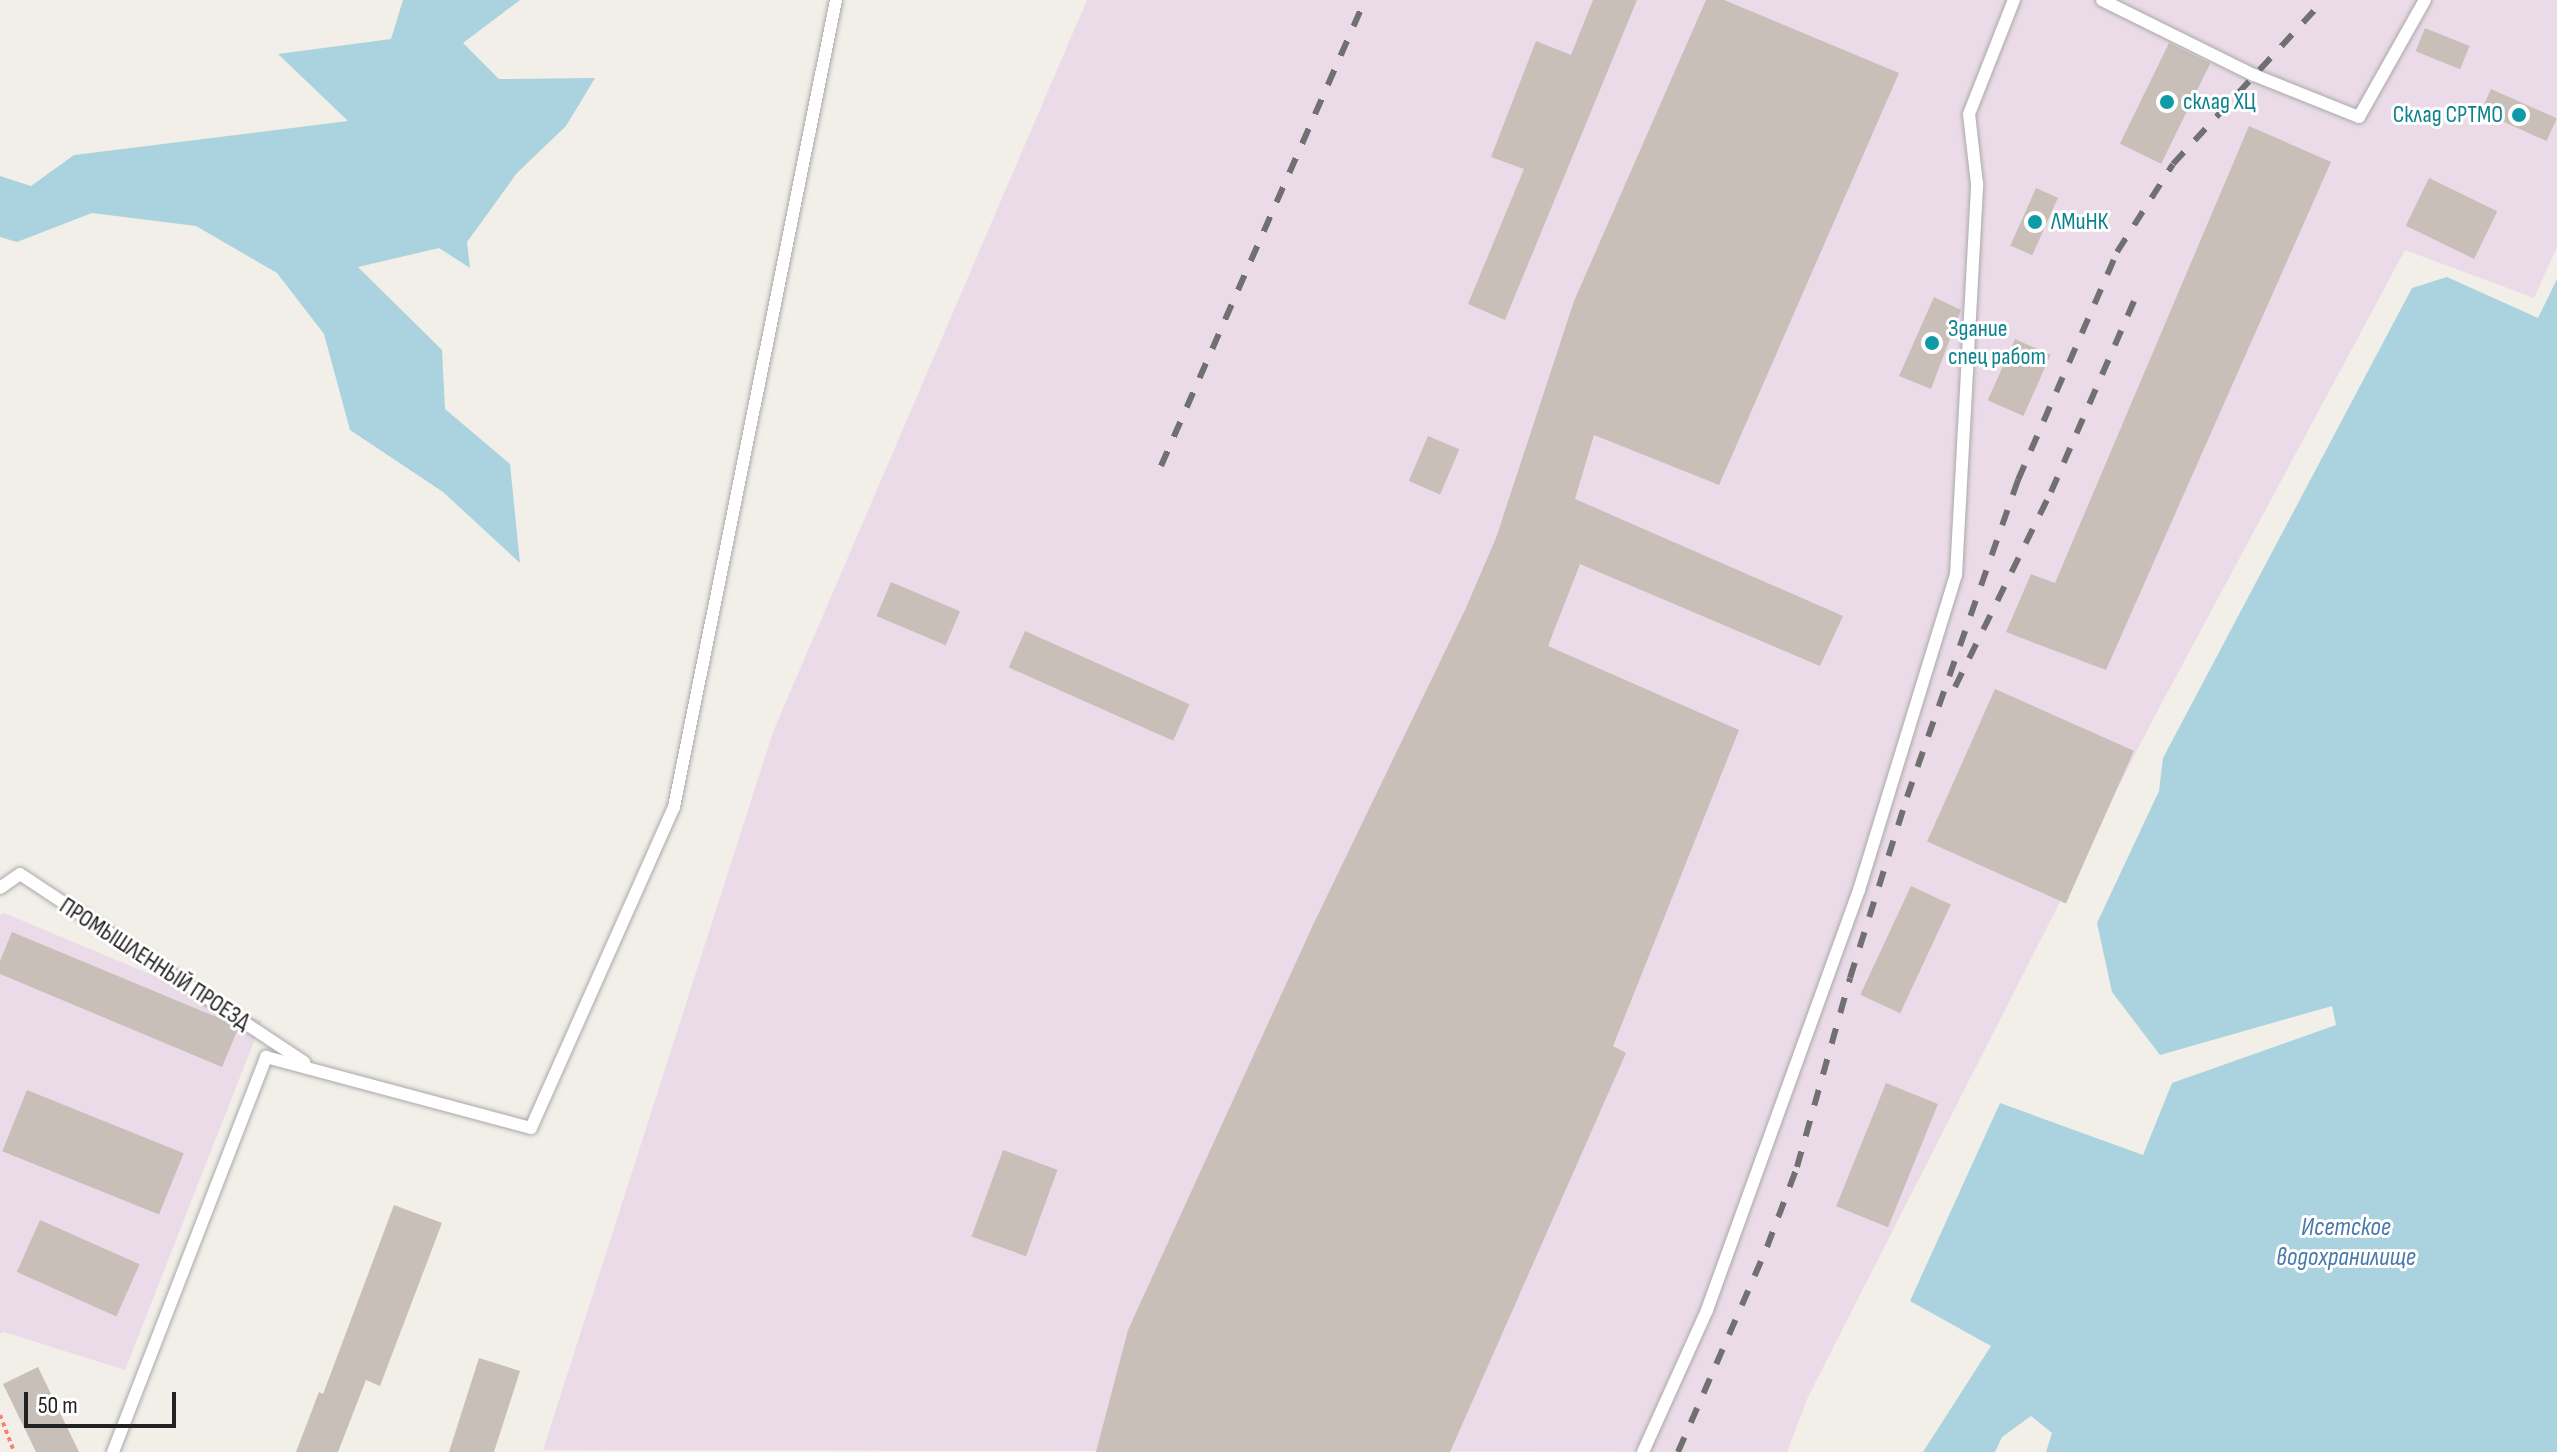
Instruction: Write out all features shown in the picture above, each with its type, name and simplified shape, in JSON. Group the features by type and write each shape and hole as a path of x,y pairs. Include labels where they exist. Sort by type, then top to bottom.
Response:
{"lane":[{"path":"113,1452 266,1057 310,1066 531,1128 674,807 836,0"},
{"path":"1643,1452 1707,1310 1859,890 1956,575 1977,184 1969,114 2014,0"},
{"path":"2102,0 2254,75 2359,117 2425,0"},
{"name":"ПРОМЫШЛЕННЫЙ ПРОЕЗД","path":"0,888 20,874 310,1066"}],"path":[{"path":"0,1415 14,1452"}],"shaded area":[{"path":"1087,0 2557,0 2557,247 2534,298 2405,250 2150,725 1808,1397 1787,1452 543,1450 773,732"},
{"path":"4,913 262,1021 125,1370 4,1332 0,1334 0,915"}],"water":[{"path":"403,0 520,0 463,43 499,79 595,78 566,126 517,173 467,242 470,268 439,248 358,267 442,350 445,409 510,464 520,563 443,492 350,430 324,334 277,273 196,226 92,213 17,242 0,237 0,176 31,186 74,155 348,121 278,54 391,39"},
{"name":"Исетское водохранилище","path":"2447,277 2538,318 2557,279 2557,1452 2046,1452 2052,1433 2031,1416 2002,1437 1995,1452 1923,1452 1991,1346 1910,1301 2000,1103 2143,1155 2172,1083 2336,1025 2332,1006 2160,1055 2112,992 2097,923 2159,791 2163,758 2412,288"}],"building":[{"path":"1593,0 1637,0 1505,320 1468,304 1524,169 1491,157 1536,41 1571,55"},
{"path":"1706,0 1724,0 1899,73 1719,485 1594,435 1575,499 1843,616 1820,666 1580,564 1548,646 1739,730 1613,1046 1626,1053 1450,1452 1096,1452 1128,1330 1313,925 1465,610 1496,538 1574,301"},
{"path":"2425,28 2470,46 2460,69 2416,51"},
{"name":"склад ХЦ","path":"2169,43 2210,63 2161,164 2120,144"},
{"name":"Склад СРТМО","path":"2491,89 2557,118 2547,141 2481,112"},
{"path":"2249,126 2331,162 2106,670 2006,632 2031,574 2055,583"},
{"path":"2429,178 2497,211 2474,259 2406,226"},
{"name":"ЛМиНК","path":"2036,188 2058,198 2032,255 2010,246"},
{"name":"Здание спец работ","path":"1934,297 1961,310 1931,389 1899,376"},
{"path":"2015,339 2051,355 2023,416 1988,400"},
{"path":"1428,436 1459,449 1440,494 1409,481"},
{"path":"891,582 960,611 946,645 877,616"},
{"path":"1025,631 1189,704 1173,741 1009,668"},
{"path":"1995,689 2134,751 2066,903 1927,842"},
{"path":"1911,886 1951,905 1900,1013 1860,995"},
{"path":"12,932 226,1021 238,1029 222,1067 0,974 0,961"},
{"path":"1886,1083 1938,1104 1888,1227 1836,1206"},
{"path":"27,1090 184,1153 159,1215 2,1151"},
{"path":"1003,1150 1058,1170 1026,1256 972,1236"},
{"path":"394,1205 442,1223 380,1386 366,1380 338,1452 296,1452 319,1392 323,1394"},
{"path":"40,1220 140,1264 116,1316 17,1272"},
{"path":"479,1358 520,1371 494,1452 449,1452"},
{"path":"38,1367 79,1452 36,1452 3,1384"}],"railway":[{"path":"1161,466 1365,0"},
{"path":"1678,1452 1767,1247 1797,1167 1850,978 1907,797 2018,480 2117,252 2173,164 2324,0"},
{"path":"1955,687 2051,492 2139,290"}],"place":[{"name":"склад ХЦ","path":"2167,102"},
{"name":"Склад СРТМО","path":"2519,115"},
{"name":"ЛМиНК","path":"2035,222"},
{"name":"Здание спец работ","path":"1932,343"}]}
